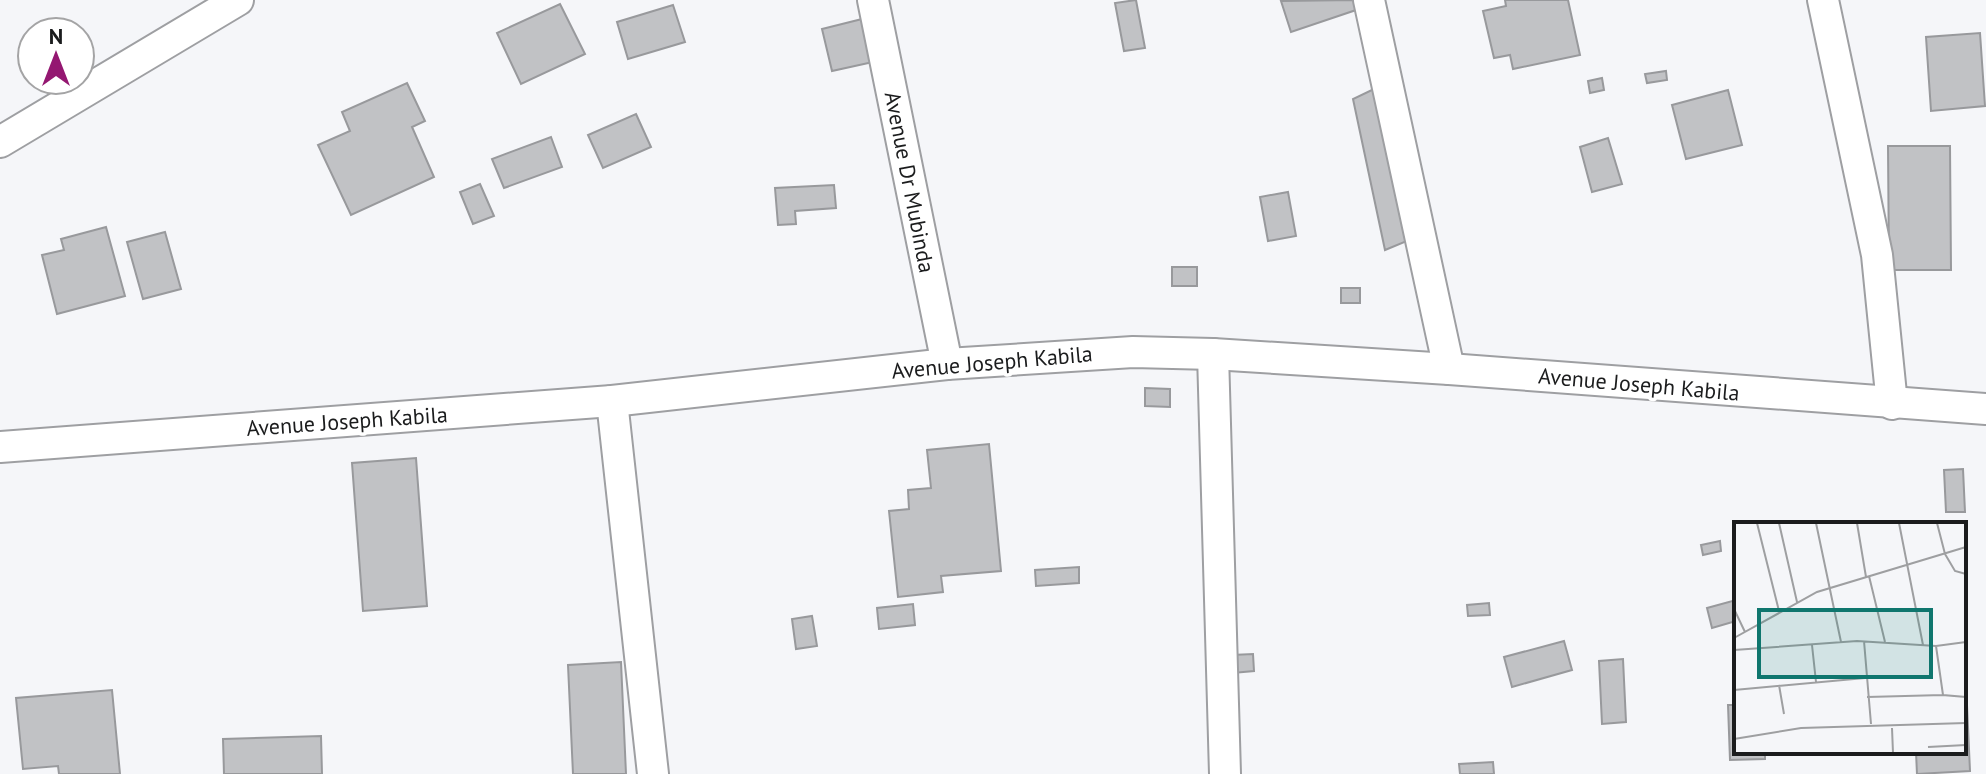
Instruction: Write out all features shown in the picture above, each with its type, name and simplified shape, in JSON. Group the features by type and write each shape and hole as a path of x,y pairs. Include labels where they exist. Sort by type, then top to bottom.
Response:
{"street":[{"name":"Avenue Dr Mubinda","path":"873,0 947,364"},
{"path":"1369,0 1449,369"},
{"path":"1823,0 1877,255 1892,404"},
{"path":"0,142 228,2"},
{"name":"Avenue Joseph Kabila","path":"0,447 612,401 947,364 1133,352 1449,369 1986,409"},
{"path":"1213,354 1225,774"},
{"path":"612,401 653,774"}],"building":[{"path":"1136,0 1145,48 1124,51 1115,3"},
{"path":"1356,0 1359,9 1291,32 1281,1"},
{"path":"1505,0 1568,0 1580,55 1513,69 1510,55 1494,58 1483,11 1506,6"},
{"path":"560,4 585,54 521,84 497,33"},
{"path":"673,5 685,42 628,59 617,22"},
{"path":"862,19 873,62 832,71 822,29"},
{"path":"1980,33 1985,106 1931,111 1926,37"},
{"path":"1666,71 1667,80 1647,83 1645,74"},
{"path":"1602,78 1604,90 1590,93 1588,81"},
{"path":"407,83 425,121 412,127 434,177 351,215 318,145 350,131 342,112"},
{"path":"1374,89 1407,241 1385,250 1353,99"},
{"path":"1728,90 1742,145 1686,159 1672,105"},
{"path":"636,114 651,147 603,168 588,135"},
{"path":"551,137 562,167 504,188 492,159"},
{"path":"1608,138 1622,184 1592,192 1580,147"},
{"path":"1888,146 1950,146 1951,270 1889,270"},
{"path":"480,184 494,216 473,224 460,192"},
{"path":"834,185 836,208 795,211 796,224 778,225 775,188"},
{"path":"1288,192 1296,236 1268,241 1260,197"},
{"path":"106,227 125,296 57,314 42,255 64,250 61,239"},
{"path":"165,232 181,289 143,299 127,242"},
{"path":"1172,267 1197,267 1197,286 1172,286"},
{"path":"1341,288 1360,288 1360,303 1341,303"},
{"path":"1145,388 1170,389 1170,407 1145,406"},
{"path":"989,444 1001,571 941,576 943,592 898,597 889,511 909,509 908,490 931,488 927,450"},
{"path":"416,458 427,606 363,611 352,463"},
{"path":"1963,469 1965,512 1946,512 1944,470"},
{"path":"1720,541 1721,551 1703,555 1701,545"},
{"path":"1079,567 1079,583 1036,586 1035,570"},
{"path":"1734,601 1734,622 1712,628 1707,608"},
{"path":"1489,603 1490,615 1468,616 1467,605"},
{"path":"913,604 915,625 879,629 877,608"},
{"path":"812,616 817,646 796,649 792,619"},
{"path":"1564,641 1572,670 1512,687 1504,657"},
{"path":"1253,654 1254,671 1233,673 1232,655"},
{"path":"1623,659 1626,722 1602,724 1599,661"},
{"path":"621,662 626,774 573,774 568,665"},
{"path":"112,690 120,774 59,774 58,766 23,769 16,698"},
{"path":"1728,705 1734,705 1734,754 1765,754 1765,759 1730,760"},
{"path":"1967,705 1970,771 1917,774 1916,754 1966,754"},
{"path":"321,736 322,774 224,774 223,739"},
{"path":"1493,762 1494,774 1460,774 1459,764"}]}
